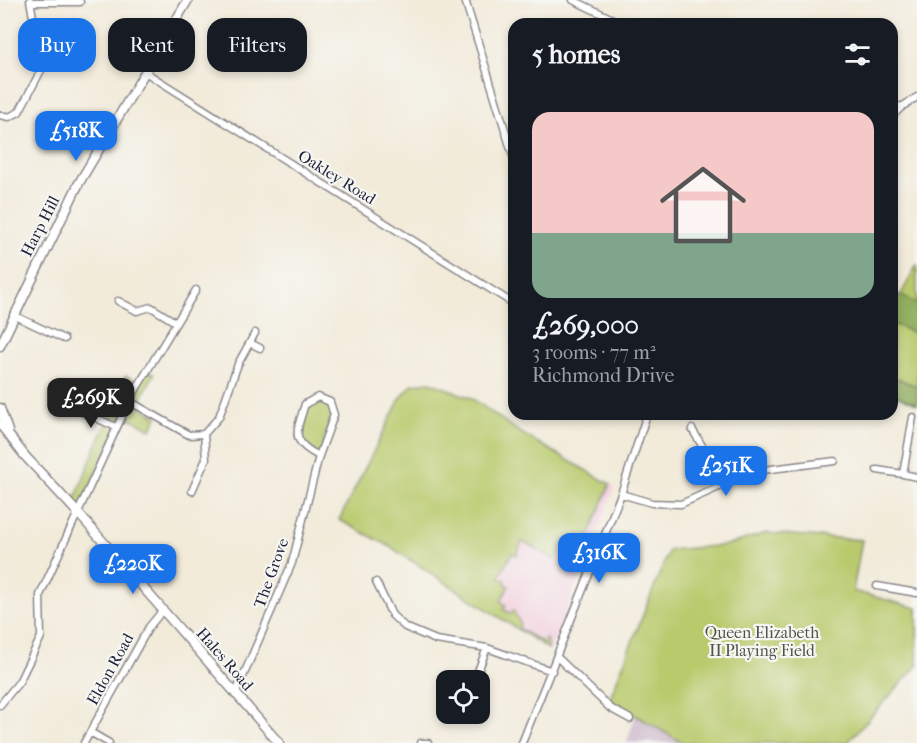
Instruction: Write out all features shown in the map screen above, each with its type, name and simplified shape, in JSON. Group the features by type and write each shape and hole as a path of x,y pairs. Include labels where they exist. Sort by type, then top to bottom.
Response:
{"main road":[{"name":"Harp Hill","path":"177,18 188,0"},
{"name":"Harp Hill","path":"0,346 13,315 79,183 145,72"},
{"name":"Hales Road","path":"0,408 8,431"},
{"name":"Hales Road","path":"0,424 8,431 25,456 78,513 279,743"}],"street":[{"path":"465,0 508,140"},
{"path":"573,0 610,18"},
{"path":"0,115 9,117 19,112 47,58 46,49 35,27 30,1 80,2"},
{"name":"Oakley Road","path":"145,72 508,300"},
{"path":"898,111 917,97"},
{"path":"898,106 903,106"},
{"path":"0,705 19,682 41,637 40,595 116,427 175,322 196,290"},
{"path":"118,301 135,310 151,307 175,322"},
{"path":"13,315 64,339"},
{"path":"129,401 185,434 193,436 204,434 219,417 238,364 255,333"},
{"path":"250,343 260,348"},
{"name":"The Grove","path":"235,695 292,563 319,456 334,412 330,402 318,397 305,404 297,434 301,445 319,456"},
{"path":"76,409 116,427"},
{"path":"903,474 913,417"},
{"path":"522,743 621,494 645,420"},
{"path":"692,429 725,484"},
{"path":"192,491 206,459 204,434"},
{"path":"621,494 652,503 681,504 765,468 835,461"},
{"path":"877,470 917,477"},
{"path":"376,582 392,615 405,627 436,640 487,648 552,670"},
{"path":"877,586 917,593"},
{"name":"Eldon Road","path":"84,743 149,627 163,610"},
{"path":"478,670 487,648"},
{"path":"557,657 610,708 630,719"},
{"path":"90,732 109,743"},
{"path":"422,743 428,743"}],"shaded area":[{"path":"430,382 471,398 521,433 615,487 550,651 389,546 339,520 400,399 413,384"},
{"path":"636,715 667,733 683,743 626,743"}],"green space":[{"path":"917,264 917,404 898,396 898,300"},
{"path":"898,295 917,303 917,334 898,326"},
{"path":"146,370 154,374 138,405 157,417 151,429 123,415 78,513 72,507 96,446 124,389 120,387 126,376 138,382"},
{"path":"898,379 917,386 917,404 898,396"},
{"path":"430,382 471,398 521,433 610,484 584,549 564,542 555,560 522,541 517,555 512,553 499,577 509,586 501,601 506,605 503,609 511,614 513,610 520,623 519,629 542,642 546,639 548,649 389,546 339,520 400,399 413,384"},
{"path":"321,398 334,409 319,456 297,439 307,402"},
{"name":"Queen Elizabeth II Playing Field","path":"766,533 862,540 853,591 917,608 917,666 847,743 683,743 609,700 669,550 727,545"}]}
